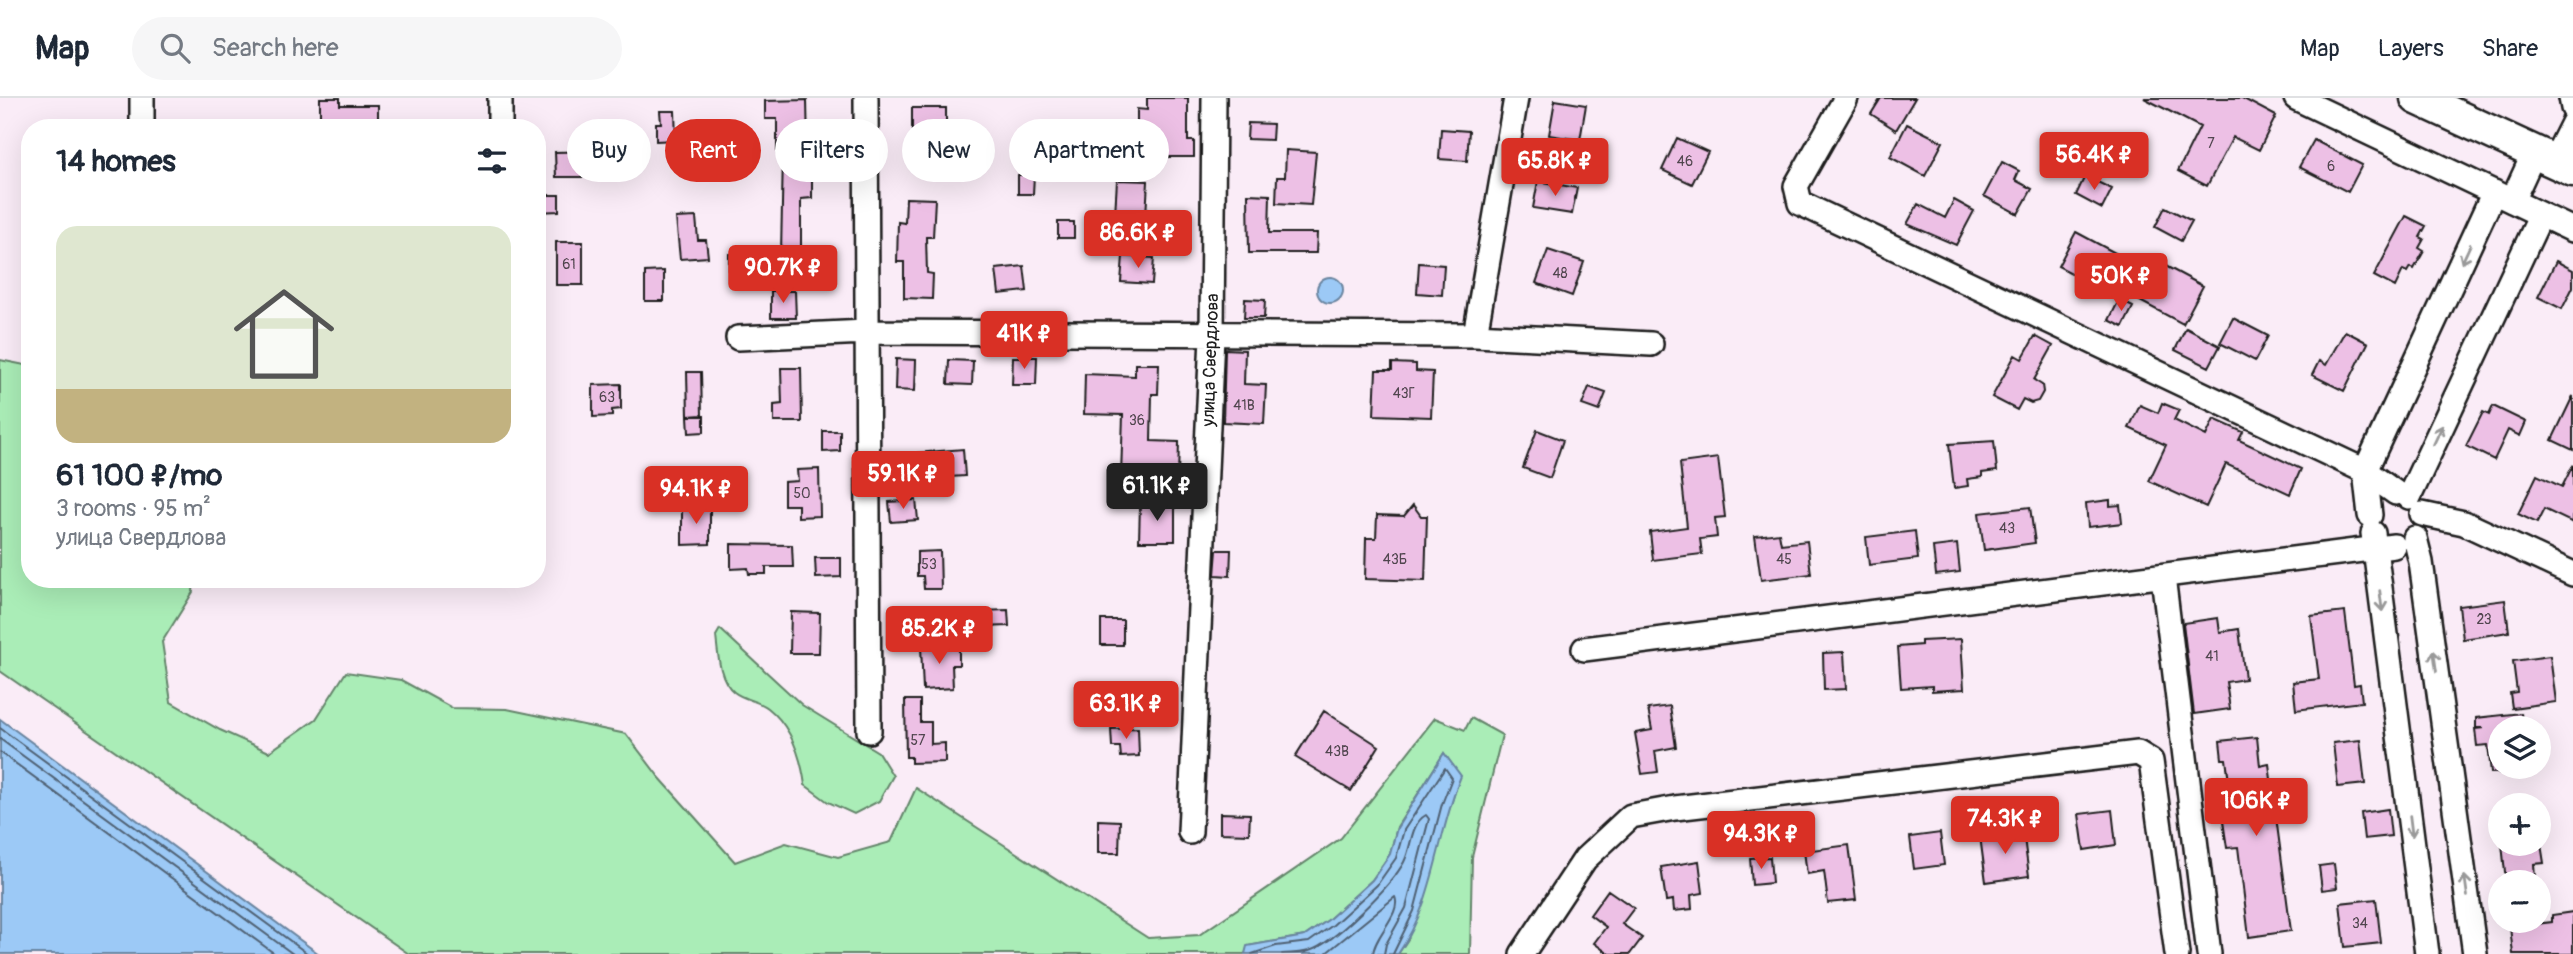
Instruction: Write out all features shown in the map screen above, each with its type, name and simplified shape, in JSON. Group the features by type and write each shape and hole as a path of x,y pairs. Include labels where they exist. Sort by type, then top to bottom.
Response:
{"main road":[{"path":"2417,98 2554,160"}],"street":[{"path":"142,98 142,119"},
{"path":"500,98 500,119"},
{"path":"866,98 869,731"},
{"name":"улица Свердлова","path":"1190,832 1212,336 1214,98"},
{"path":"1475,335 1516,98"},
{"path":"1846,98 1796,186 1800,203 2365,471 2409,501 2464,523 2573,574"},
{"path":"2297,98 2573,230"},
{"path":"2571,98 2573,108"},
{"path":"2475,954 2421,562 2385,536 2365,471 2503,196 2554,160 2573,123"},
{"path":"1584,649 2163,576 2420,531 2409,501 2541,215"},
{"path":"737,338 866,332 1212,336 1475,335 1650,344"},
{"path":"2409,501 2380,499 2427,954"},
{"path":"2163,576 2209,954"},
{"path":"1522,954 1585,859 1631,817 1675,808 2138,753 2151,761 2177,954"}],"green space":[{"path":"0,360 21,364 21,588 193,588 162,642 171,702 220,730 269,752 316,719 346,672 401,680 452,708 507,709 626,734 659,777 735,862 786,843 838,857 891,842 916,788 1148,938 1199,935 1341,838 1435,718 1465,730 1471,718 1502,735 1472,857 1470,954 1398,954 1408,939 1460,776 1444,753 1397,827 1390,854 1372,880 1328,920 1305,936 1248,946 1245,954 409,954 0,671"},
{"path":"720,629 802,705 878,752 893,776 879,801 854,814 828,802 805,785 798,753 783,724 764,706 734,692 725,681 716,636"}],"water":[{"path":"1330,277 1339,281 1343,290 1339,299 1330,303 1321,299 1317,290 1321,281"},
{"path":"0,719 319,954 0,954"},
{"path":"1444,753 1461,776 1428,890 1410,934 1398,954 1245,954 1247,946 1305,936 1328,920 1372,880 1390,854 1397,828"}],"building":[{"path":"320,98 340,98 340,105 378,105 378,119 320,119"},
{"path":"1147,98 1188,98 1188,141 1194,141 1194,157 1169,157 1169,119 1137,119 1137,109 1147,110"},
{"path":"1881,98 1915,98 1896,130 1871,114"},
{"path":"2144,98 2242,98 2276,116 2259,150 2233,137 2207,186 2178,171 2200,127"},
{"path":"807,100 807,119 765,119 765,101"},
{"path":"1555,100 1586,105 1580,140 1549,135"},
{"path":"912,108 946,108 946,119 912,119"},
{"path":"660,111 675,111 675,119 665,119 665,141 656,141 656,123 661,123"},
{"path":"1248,123 1273,124 1272,140 1247,139"},
{"path":"1907,124 1943,142 1925,176 1890,157"},
{"path":"1441,129 1469,131 1467,161 1439,159"},
{"path":"1677,138 1708,152 1692,184 1662,170"},
{"path":"2314,140 2362,165 2348,192 2299,167"},
{"path":"1286,150 1316,152 1311,205 1276,203 1277,177 1285,177"},
{"path":"555,152 567,152 567,177 556,177"},
{"path":"2002,162 2019,171 2015,180 2032,189 2018,214 1984,196"},
{"path":"2085,176 2112,189 2102,209 2076,195"},
{"path":"1538,181 1577,188 1572,214 1533,208"},
{"path":"782,182 812,182 812,198 801,199 801,253 781,254"},
{"path":"1018,182 1034,182 1033,194 1018,194"},
{"path":"1117,182 1148,182 1146,216 1115,215"},
{"path":"1248,194 1270,195 1269,233 1317,233 1316,253 1249,253"},
{"path":"546,195 559,195 559,211 546,212"},
{"path":"906,198 935,199 933,237 926,237 927,273 933,274 932,299 904,298 904,262 897,262 898,222 905,223"},
{"path":"1954,200 1974,211 1956,245 1907,224 1918,204 1945,218"},
{"path":"2165,207 2192,221 2181,241 2155,227"},
{"path":"2406,216 2426,226 2420,237 2424,239 2419,248 2424,251 2414,269 2410,267 2407,272 2403,270 2395,287 2374,276"},
{"path":"696,217 698,240 706,240 708,257 680,259 676,218"},
{"path":"1058,222 1074,222 1074,238 1058,238"},
{"path":"2076,232 2119,255 2102,289 2058,266"},
{"path":"556,242 583,242 583,285 556,285"},
{"path":"1548,250 1584,262 1572,296 1536,283"},
{"path":"729,254 745,254 745,273 729,273"},
{"path":"1123,256 1154,258 1152,284 1121,282"},
{"path":"2556,261 2573,270 2573,287 2562,309 2538,297"},
{"path":"2158,262 2203,286 2183,324 2138,300"},
{"path":"1419,263 1444,265 1442,295 1417,293"},
{"path":"1024,266 1027,291 999,294 996,269"},
{"path":"664,271 664,301 645,301 645,272"},
{"path":"771,291 795,291 796,318 771,318"},
{"path":"1245,299 1265,300 1264,318 1244,318"},
{"path":"2119,300 2133,307 2123,327 2109,320"},
{"path":"2233,318 2268,336 2255,361 2220,343"},
{"path":"2186,328 2220,346 2209,367 2175,350"},
{"path":"2345,331 2368,343 2344,391 2312,375 2319,361 2326,365"},
{"path":"2035,336 2053,346 2034,380 2042,385 2043,392 2038,401 2031,403 2023,399 2017,410 1992,397 2015,355 2022,359"},
{"path":"1225,349 1245,350 1244,384 1266,385 1264,424 1223,422"},
{"path":"1013,357 1037,357 1036,385 1012,385"},
{"path":"896,359 916,360 915,391 895,390"},
{"path":"949,360 973,361 972,385 948,384"},
{"path":"1392,363 1416,364 1416,371 1433,372 1431,417 1374,415 1376,370 1392,370"},
{"path":"1135,364 1159,364 1158,394 1152,394 1151,441 1179,442 1178,477 1121,476 1123,415 1084,414 1085,374 1135,376"},
{"path":"781,368 801,368 802,422 774,422 774,405 782,404"},
{"path":"687,372 701,372 702,415 688,416"},
{"path":"621,384 621,409 612,410 612,416 593,417 593,385"},
{"path":"1589,387 1606,393 1599,411 1582,405"},
{"path":"2573,396 2573,450 2552,440"},
{"path":"2162,403 2179,410 2174,420 2206,436 2214,419 2243,432 2239,440 2301,469 2290,494 2226,464 2206,507 2149,481 2166,445 2129,428 2140,405 2158,413"},
{"path":"2493,406 2526,422 2520,436 2508,430 2494,460 2466,446 2483,412 2489,415"},
{"path":"688,416 704,416 704,432 689,433"},
{"path":"1537,430 1563,440 1550,478 1523,468"},
{"path":"823,431 840,431 840,451 823,452"},
{"path":"1994,441 1997,471 1982,473 1982,477 1967,479 1968,486 1954,488 1949,444"},
{"path":"963,449 965,476 932,478 931,469 919,470 917,453"},
{"path":"1718,458 1725,517 1715,518 1717,537 1700,539 1702,554 1653,560 1650,532 1687,527 1680,463"},
{"path":"2573,465 2573,523 2544,509 2537,523 2518,514 2537,475 2562,487"},
{"path":"819,469 820,516 798,517 798,505 784,505 784,482 798,481 797,470"},
{"path":"916,500 918,520 891,522 889,502"},
{"path":"2110,500 2110,506 2120,505 2122,523 2088,527 2086,503"},
{"path":"1140,504 1175,505 1175,541 1139,541"},
{"path":"1413,505 1421,516 1427,516 1425,581 1365,579 1366,538 1376,538 1377,515 1404,516"},
{"path":"710,507 710,544 682,545 682,508"},
{"path":"2030,507 2035,543 1984,550 1979,513"},
{"path":"1915,531 1918,559 1869,565 1866,537"},
{"path":"1779,533 1781,544 1807,541 1811,574 1761,580 1755,536"},
{"path":"731,544 792,545 793,567 766,567 766,574 749,574 748,568 731,569"},
{"path":"1957,544 1960,572 1936,575 1933,547"},
{"path":"1217,550 1231,550 1230,576 1215,575"},
{"path":"940,551 941,589 924,589 923,576 917,576 917,552"},
{"path":"815,558 841,558 841,577 816,578"},
{"path":"2505,600 2509,632 2463,639 2459,606"},
{"path":"1008,610 1009,626 982,627 981,611"},
{"path":"791,612 820,613 819,653 790,653"},
{"path":"2345,612 2354,685 2360,684 2362,702 2296,710 2293,682 2319,679 2311,616"},
{"path":"2218,618 2220,632 2239,629 2245,679 2226,682 2230,709 2194,714 2183,623"},
{"path":"1101,620 1123,620 1123,645 1101,645"},
{"path":"1961,639 1964,689 1932,691 1932,686 1901,688 1898,647 1921,645 1921,641"},
{"path":"959,645 959,665 952,665 953,688 923,690 921,646"},
{"path":"1844,652 1846,689 1824,690 1823,653"},
{"path":"2550,656 2556,702 2512,708 2510,693 2517,692 2513,661"},
{"path":"905,700 920,700 920,722 931,722 931,744 945,743 945,762 911,763 911,757 906,757"},
{"path":"1670,706 1676,747 1655,751 1658,772 1642,774 1635,733 1652,730 1648,709"},
{"path":"1324,711 1379,746 1351,791 1295,757"},
{"path":"2521,713 2521,716 2494,716"},
{"path":"2488,717 2488,745 2477,746 2475,729 2484,728 2476,728 2476,718"},
{"path":"1138,728 1139,756 1121,757 1120,747 1112,747 1111,729"},
{"path":"2257,737 2260,766 2269,764 2291,931 2249,937 2238,847 2227,848 2223,821 2234,819 2226,759 2222,759 2220,741"},
{"path":"2360,740 2365,784 2338,787 2333,743"},
{"path":"2388,809 2391,836 2364,839 2361,813"},
{"path":"2112,810 2116,845 2084,850 2079,814"},
{"path":"1220,813 1250,814 1249,834 1220,833"},
{"path":"1098,820 1120,821 1119,853 1098,853"},
{"path":"2023,830 2029,876 1986,882 1980,836"},
{"path":"1940,833 1944,865 1914,869 1910,837"},
{"path":"1849,845 1856,900 1828,903 1824,871 1807,874 1804,851"},
{"path":"2503,856 2543,856 2544,863 2534,864 2534,870 2505,870"},
{"path":"1770,857 1772,883 1752,885 1750,858"},
{"path":"1699,861 1703,893 1691,895 1692,909 1674,911 1673,900 1666,901 1661,867"},
{"path":"2334,864 2337,888 2322,890 2319,866"},
{"path":"1608,890 1634,908 1622,924 1642,938 1630,954 1609,954 1594,943 1606,927 1590,915"},
{"path":"2376,899 2381,943 2345,947 2340,903"},
{"path":"2573,912 2573,954 2513,954 2511,933 2551,933 2552,915"}]}
